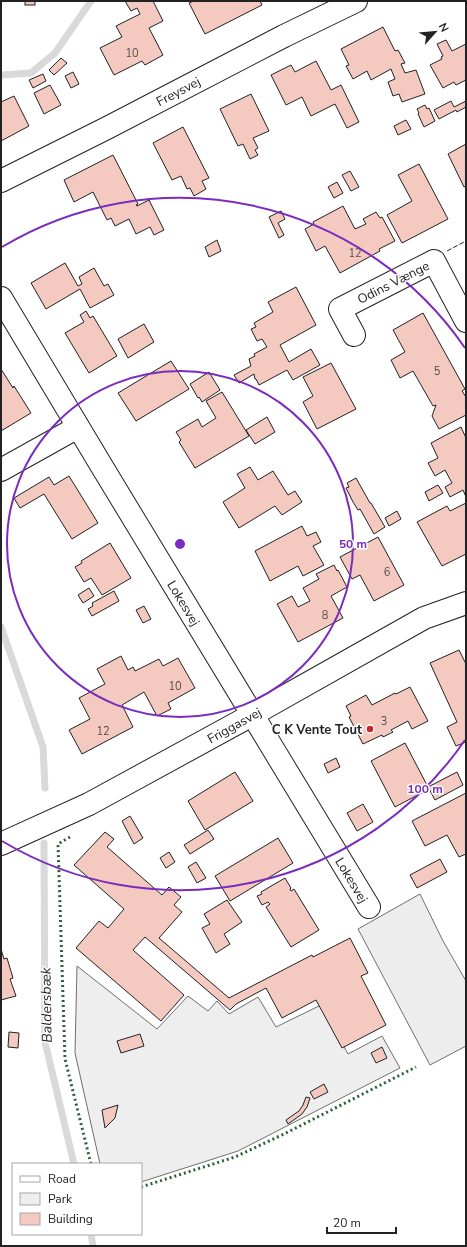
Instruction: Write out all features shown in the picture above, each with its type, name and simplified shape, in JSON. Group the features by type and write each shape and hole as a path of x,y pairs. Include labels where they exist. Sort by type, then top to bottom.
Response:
{"street":[{"name":"Freysvej","path":"1,181 284,36 356,1"},
{"name":"Odins Vænge","path":"354,335 340,309 434,261 466,321"},
{"name":"Lokesvej","path":"1,298 369,908"},
{"path":"1,470 78,427"},
{"name":"Friggasvej","path":"1,844 89,804 252,715 424,618 466,603"}],"green space":[{"path":"77,966 157,1029 188,996 208,1011 217,1001 229,1014 258,997 276,1027 321,1005 348,1054 382,1036 400,1068 238,1151 142,1182 142,1163 100,1163 75,1053"}],"shaded area":[{"path":"420,894 443,941 466,981 466,1046 430,1065 358,929"}],"building":[{"path":"25,1 35,1 35,5 25,5"},
{"path":"125,1 153,1 163,21 149,28 163,55 145,65 142,61 114,75 100,48 122,37 116,26 140,14 137,8 131,11"},
{"path":"194,1 260,1 262,5 205,34 189,3"},
{"path":"383,27 395,51 398,50 405,63 401,64 405,73 416,70 425,94 402,102 399,94 393,96 388,82 395,79 391,69 371,80 367,71 353,79 346,66 349,65 341,49"},
{"path":"446,40 452,51 466,44 466,80 456,85 454,82 443,88 430,65 442,59 441,57 443,56 437,44"},
{"path":"61,58 67,63 54,75 49,70"},
{"path":"316,61 331,90 341,85 359,122 347,128 335,104 311,116 302,97 286,105 271,75 291,65 295,72"},
{"path":"73,72 79,84 71,88 65,76"},
{"path":"43,74 46,81 33,88 29,80"},
{"path":"50,85 61,105 44,114 34,93"},
{"path":"251,94 269,131 253,138 258,148 255,150 258,155 250,159 243,144 238,146 220,109"},
{"path":"14,96 29,126 1,141 1,102"},
{"path":"451,101 454,107 466,101 466,107 457,112 456,110 439,119 434,110"},
{"path":"425,105 427,109 429,108 435,121 424,127 417,109"},
{"path":"406,120 411,129 398,135 394,126"},
{"path":"183,127 209,178 202,181 206,189 194,196 190,188 187,189 181,176 172,180 153,143"},
{"path":"466,144 466,186 464,187 448,154"},
{"path":"113,155 138,204 136,205 137,206 149,200 164,230 154,235 150,227 136,234 129,219 115,226 111,218 107,220 93,192 74,202 64,180"},
{"path":"419,164 448,219 402,243 387,215 412,201 398,175"},
{"path":"350,171 359,187 351,191 342,175"},
{"path":"337,182 343,193 334,198 328,187"},
{"path":"343,206 355,229 366,224 363,219 376,212 380,218 382,217 395,241 340,273 325,246 316,251 305,229 314,224 313,222"},
{"path":"281,211 285,219 278,223 284,235 279,238 269,217"},
{"path":"217,240 221,251 209,257 205,247"},
{"path":"65,263 78,286 82,284 79,277 94,268 104,286 108,284 114,295 90,308 80,289 46,309 31,283"},
{"path":"296,287 316,325 280,345 289,362 311,349 320,365 293,380 287,370 259,385 254,374 239,383 234,375 251,366 249,359 255,356 254,354 267,347 262,339 257,341 251,329 256,327 254,323 273,312 268,302"},
{"path":"86,311 90,318 93,316 117,356 89,373 65,333 84,322 80,315"},
{"path":"423,313 465,389 462,391 466,397 466,415 439,429 432,416 436,405 433,406 413,371 400,378 391,360 405,352 393,330"},
{"path":"144,324 154,342 128,358 118,339"},
{"path":"171,361 189,389 136,421 118,393"},
{"path":"331,363 356,409 317,429 303,402 313,396 303,377"},
{"path":"1,369 31,413 1,431"},
{"path":"209,372 220,390 202,402 190,384"},
{"path":"222,392 249,436 195,468 179,442 181,440 176,432 198,419 202,427 216,418 206,401"},
{"path":"267,417 275,432 255,444 246,430"},
{"path":"461,427 466,438 466,497 463,490 450,497 445,487 452,483 445,470 435,476 428,463 438,458 431,443"},
{"path":"250,467 258,480 273,471 288,495 295,491 302,502 282,515 275,506 239,528 223,502 245,488 237,474"},
{"path":"69,476 98,523 72,539 44,494 20,508 14,498 49,477 54,485"},
{"path":"356,478 385,527 374,534 360,509 358,510 353,502 346,488 349,487 347,483"},
{"path":"438,485 443,493 429,501 425,492"},
{"path":"466,503 466,554 442,566 417,522 447,506 450,511"},
{"path":"397,511 401,519 389,526 385,518"},
{"path":"302,526 307,536 316,532 321,542 313,546 324,565 303,576 298,566 270,581 255,551"},
{"path":"378,537 404,585 374,601 360,575 352,579 340,557"},
{"path":"110,543 131,578 102,595 91,578 84,582 75,567 82,563 81,561"},
{"path":"334,565 347,587 331,596 343,618 298,642 277,604 292,596 298,607 310,601 303,588 319,579 316,574"},
{"path":"89,588 94,596 83,603 78,595"},
{"path":"114,591 119,601 92,616 88,609 93,606 92,603"},
{"path":"144,606 151,619 143,623 136,610"},
{"path":"459,650 466,664 466,742 456,746 447,727 457,722 430,663"},
{"path":"121,656 128,670 133,667 135,671 159,659 163,666 178,658 195,688 168,703 171,709 157,716 144,692 122,705 133,727 82,754 69,730 90,719 79,698 105,684 97,669"},
{"path":"410,687 428,721 412,729 408,721 391,730 393,732 383,737 382,735 363,744 349,717 351,716 346,706 366,695 372,705"},
{"path":"405,743 428,787 457,772 463,785 435,800 429,789 395,807 371,761"},
{"path":"336,758 340,767 328,773 324,764"},
{"path":"235,772 253,801 205,830 188,801"},
{"path":"466,793 466,854 459,857 447,835 425,846 412,821"},
{"path":"363,804 373,822 357,831 347,813"},
{"path":"130,816 143,838 134,844 122,821"},
{"path":"208,830 214,839 190,854 184,845"},
{"path":"105,832 114,839 107,847 162,895 169,887 181,897 174,905 182,912 159,938 229,998 312,955 313,957 350,938 368,973 361,976 386,1025 342,1048 316,1000 282,1018 266,988 236,1004 230,1010 145,937 133,950 184,995 161,1021 76,948 99,921 108,928 124,909 74,865"},
{"path":"278,838 293,863 230,901 215,876"},
{"path":"169,852 175,862 166,868 160,858"},
{"path":"440,859 447,872 417,888 410,875"},
{"path":"196,862 206,878 197,883 188,867"},
{"path":"285,878 291,888 291,891 294,889 319,930 291,947 266,907 270,904 268,902 262,905 257,896 262,894 261,892"},
{"path":"227,900 242,922 224,934 230,944 216,953 202,928 210,924 204,914"},
{"path":"1,949 4,959 7,958 13,978 10,979 16,996 1,1000"},
{"path":"9,1032 19,1033 18,1048 8,1047"},
{"path":"140,1034 144,1046 121,1053 117,1041"},
{"path":"382,1047 387,1058 376,1063 371,1053"},
{"path":"324,1084 328,1092 314,1099 310,1092"},
{"path":"306,1097 310,1098 307,1107 302,1114 288,1124 286,1120 299,1111"},
{"path":"118,1105 115,1118 105,1128 102,1110"}],"waterway":[{"name":"Baldersbæk","path":"1,75 31,73 55,53 91,1"},
{"name":"Baldersbæk","path":"1,627 43,747 45,788"},
{"name":"Baldersbæk","path":"44,843 45,1042 74,1163"},
{"name":"Baldersbæk","path":"91,1235 93,1246"}],"hedge":[{"path":"70,837 58,844 65,1059 91,1163"},
{"path":"142,1187 235,1157 284,1134 416,1067"}],"fence":[{"path":"447,251 466,241"}],"place":[{"name":"C K Vente Tout","path":"370,729"}]}
